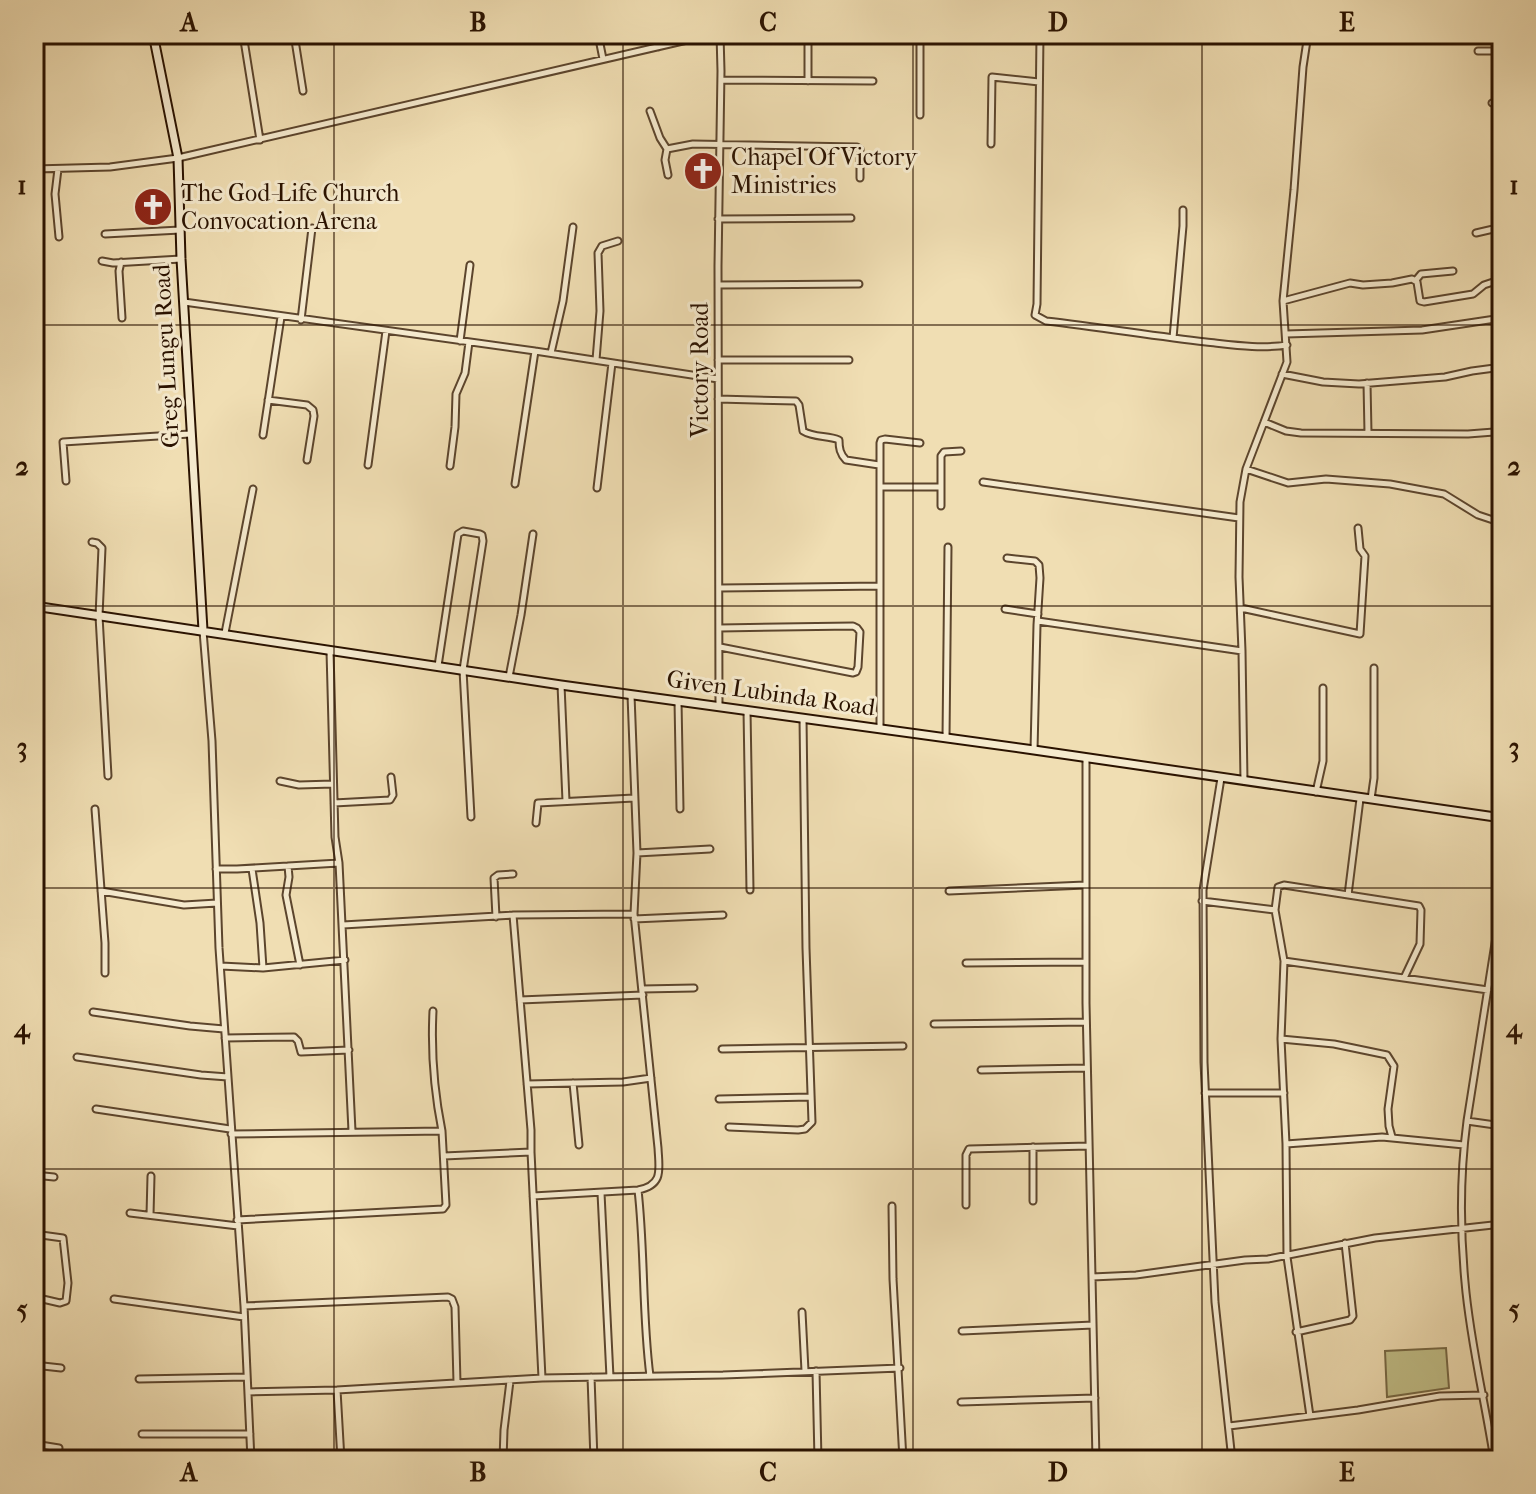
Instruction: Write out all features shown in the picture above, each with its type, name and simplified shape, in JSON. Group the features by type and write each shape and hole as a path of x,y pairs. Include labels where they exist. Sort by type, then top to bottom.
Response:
{"street":[{"name":"Greg Lungu Road","path":"153,34 178,158 190,434 203,630"},
{"path":"243,34 260,140"},
{"path":"294,34 303,91"},
{"path":"598,34 603,59"},
{"path":"656,34 658,47"},
{"name":"Victory Road","path":"719,705 720,34"},
{"path":"808,34 808,81"},
{"path":"920,34 920,115"},
{"path":"1040,34 1035,315 1046,321 1173,338 1251,347 1287,345"},
{"path":"1244,781 1239,518 1246,469 1287,362 1283,301 1308,34"},
{"path":"34,169 110,167 178,158 709,35"},
{"path":"1478,51 1502,51"},
{"path":"991,144 992,77 1039,82"},
{"path":"721,80 873,81"},
{"path":"1492,103 1502,104"},
{"path":"650,111 667,149 665,160 668,175"},
{"path":"667,149 693,144 857,147 860,149 860,178"},
{"path":"58,169 55,194 59,237"},
{"path":"1173,338 1183,210"},
{"path":"718,219 851,218"},
{"path":"551,353 563,301 573,227"},
{"path":"1476,233 1502,227"},
{"path":"301,320 312,228"},
{"path":"105,234 180,230"},
{"path":"596,360 600,311 598,253 602,246 618,241"},
{"path":"102,261 181,259"},
{"path":"121,262 122,318"},
{"path":"460,341 470,265"},
{"path":"1283,301 1350,283 1363,285 1416,280 1421,274 1453,271"},
{"path":"1416,280 1421,302 1473,294 1484,285 1502,279"},
{"path":"718,285 859,284"},
{"path":"184,302 718,379"},
{"path":"263,435 281,317"},
{"path":"1286,334 1422,330 1499,318 1502,377"},
{"path":"368,465 386,331"},
{"path":"450,466 456,394 465,373 469,342"},
{"path":"515,484 535,351"},
{"path":"718,360 849,360"},
{"path":"597,488 612,363"},
{"path":"1282,374 1347,384 1445,377 1501,367"},
{"path":"1367,383 1368,433"},
{"path":"718,399 796,401 803,431 809,435 839,440 842,456 846,460 879,465"},
{"path":"268,400 307,405 313,410 307,460"},
{"path":"1264,422 1293,432 1468,434 1502,429"},
{"path":"66,481 63,442 190,434"},
{"path":"880,728 881,440 920,443"},
{"path":"941,506 942,454 961,451"},
{"path":"1246,469 1292,483 1326,479 1390,484 1444,494 1478,515 1502,523"},
{"path":"983,482 1239,518"},
{"path":"880,487 941,487"},
{"path":"225,633 253,489"},
{"path":"1241,608 1360,634 1365,556 1360,549 1358,528"},
{"path":"438,667 457,537 463,531 480,534 483,538 463,670 471,817"},
{"path":"509,677 533,534"},
{"path":"92,542 102,548 99,616 108,776"},
{"path":"946,738 948,547"},
{"path":"1007,558 1035,561 1039,565 1034,750"},
{"path":"720,588 880,586"},
{"name":"Given Lubinda Road","path":"34,606 561,685 1502,818"},
{"path":"1005,609 1038,618 1242,651"},
{"path":"720,628 853,626 860,632 858,667 853,673 720,647"},
{"path":"203,630 251,1460"},
{"path":"330,651 335,837 343,925 352,1131"},
{"path":"1371,800 1374,778 1374,668"},
{"path":"561,685 566,801"},
{"path":"1316,792 1323,761 1323,688"},
{"path":"533,1196 638,1190 652,1185 658,1177 658,1148 634,916 637,853 631,695"},
{"path":"678,701 680,809"},
{"path":"747,709 750,890"},
{"path":"729,1127 805,1129 812,1122 803,717"},
{"path":"1086,759 1086,1022 1096,1460"},
{"path":"334,803 390,800 393,795 391,777"},
{"path":"1221,778 1202,901 1205,1093 1213,1264 1232,1460"},
{"path":"280,781 299,785 333,784"},
{"path":"536,823 538,803 634,798"},
{"path":"1348,895 1360,799"},
{"path":"95,809 105,973"},
{"path":"637,853 710,849"},
{"path":"216,869 339,863"},
{"path":"288,866 286,895 300,965"},
{"path":"252,869 263,968"},
{"path":"496,917 494,878 513,874"},
{"path":"949,891 1085,885"},
{"path":"1310,1416 1287,1257 1281,1039 1284,961 1275,910 1277,890 1281,885 1416,904 1421,908 1420,944 1404,978"},
{"path":"101,891 192,906 217,903"},
{"path":"1494,1460 1471,1329 1461,1227 1467,1121 1502,899"},
{"path":"1202,901 1275,910"},
{"path":"343,925 513,915 723,915"},
{"path":"513,915 531,1130 542,1378"},
{"path":"1494,952 1502,953"},
{"path":"221,966 263,968 345,960"},
{"path":"1284,961 1488,990"},
{"path":"966,963 1086,962"},
{"path":"520,1000 694,988"},
{"path":"130,1213 237,1223 443,1209 446,1205 444,1156 434,1079 433,1011"},
{"path":"93,1012 224,1029"},
{"path":"934,1024 1086,1022"},
{"path":"225,1038 294,1037 301,1052 349,1050"},
{"path":"1281,1039 1334,1044 1387,1055 1394,1066 1388,1109 1392,1137"},
{"path":"722,1049 903,1046"},
{"path":"77,1057 228,1077"},
{"path":"981,1070 1087,1068"},
{"path":"527,1084 623,1082 651,1078"},
{"path":"573,1083 579,1145"},
{"path":"1205,1093 1284,1093"},
{"path":"719,1099 811,1097"},
{"path":"96,1109 231,1131 442,1131"},
{"path":"1467,1121 1502,1126"},
{"path":"1286,1144 1392,1137 1464,1145"},
{"path":"966,1205 966,1155 969,1149 1089,1146"},
{"path":"1033,1147 1033,1201"},
{"path":"444,1156 531,1152"},
{"path":"34,1175 54,1177"},
{"path":"150,1216 151,1176"},
{"path":"638,1190 650,1376"},
{"path":"601,1193 610,1377"},
{"path":"892,1206 903,1460"},
{"path":"1092,1277 1136,1275 1287,1257 1375,1238 1502,1224"},
{"path":"34,1234 63,1238 68,1295 66,1301 60,1303 34,1297"},
{"path":"1296,1332 1350,1320 1353,1316 1345,1243"},
{"path":"244,1306 448,1297 455,1307 457,1383"},
{"path":"114,1299 244,1317"},
{"path":"802,1312 805,1371"},
{"path":"962,1331 1093,1325"},
{"path":"34,1365 61,1368"},
{"path":"248,1392 542,1378 900,1368"},
{"path":"816,1371 818,1460"},
{"path":"139,1379 247,1377"},
{"path":"591,1377 594,1460"},
{"path":"503,1460 510,1381"},
{"path":"337,1390 341,1460"},
{"path":"1229,1426 1440,1396 1484,1395"},
{"path":"961,1402 1095,1398"},
{"path":"142,1434 250,1434"},
{"path":"1491,1444 1502,1443"},
{"path":"34,1444 59,1448"}],"shaded area":[{"path":"1446,1348 1449,1388 1387,1397 1385,1351"}],"place":[{"name":"Chapel Of Victory Ministries","path":"703,171"},
{"name":"The God-Life Church Convocation Arena","path":"153,207"}]}
